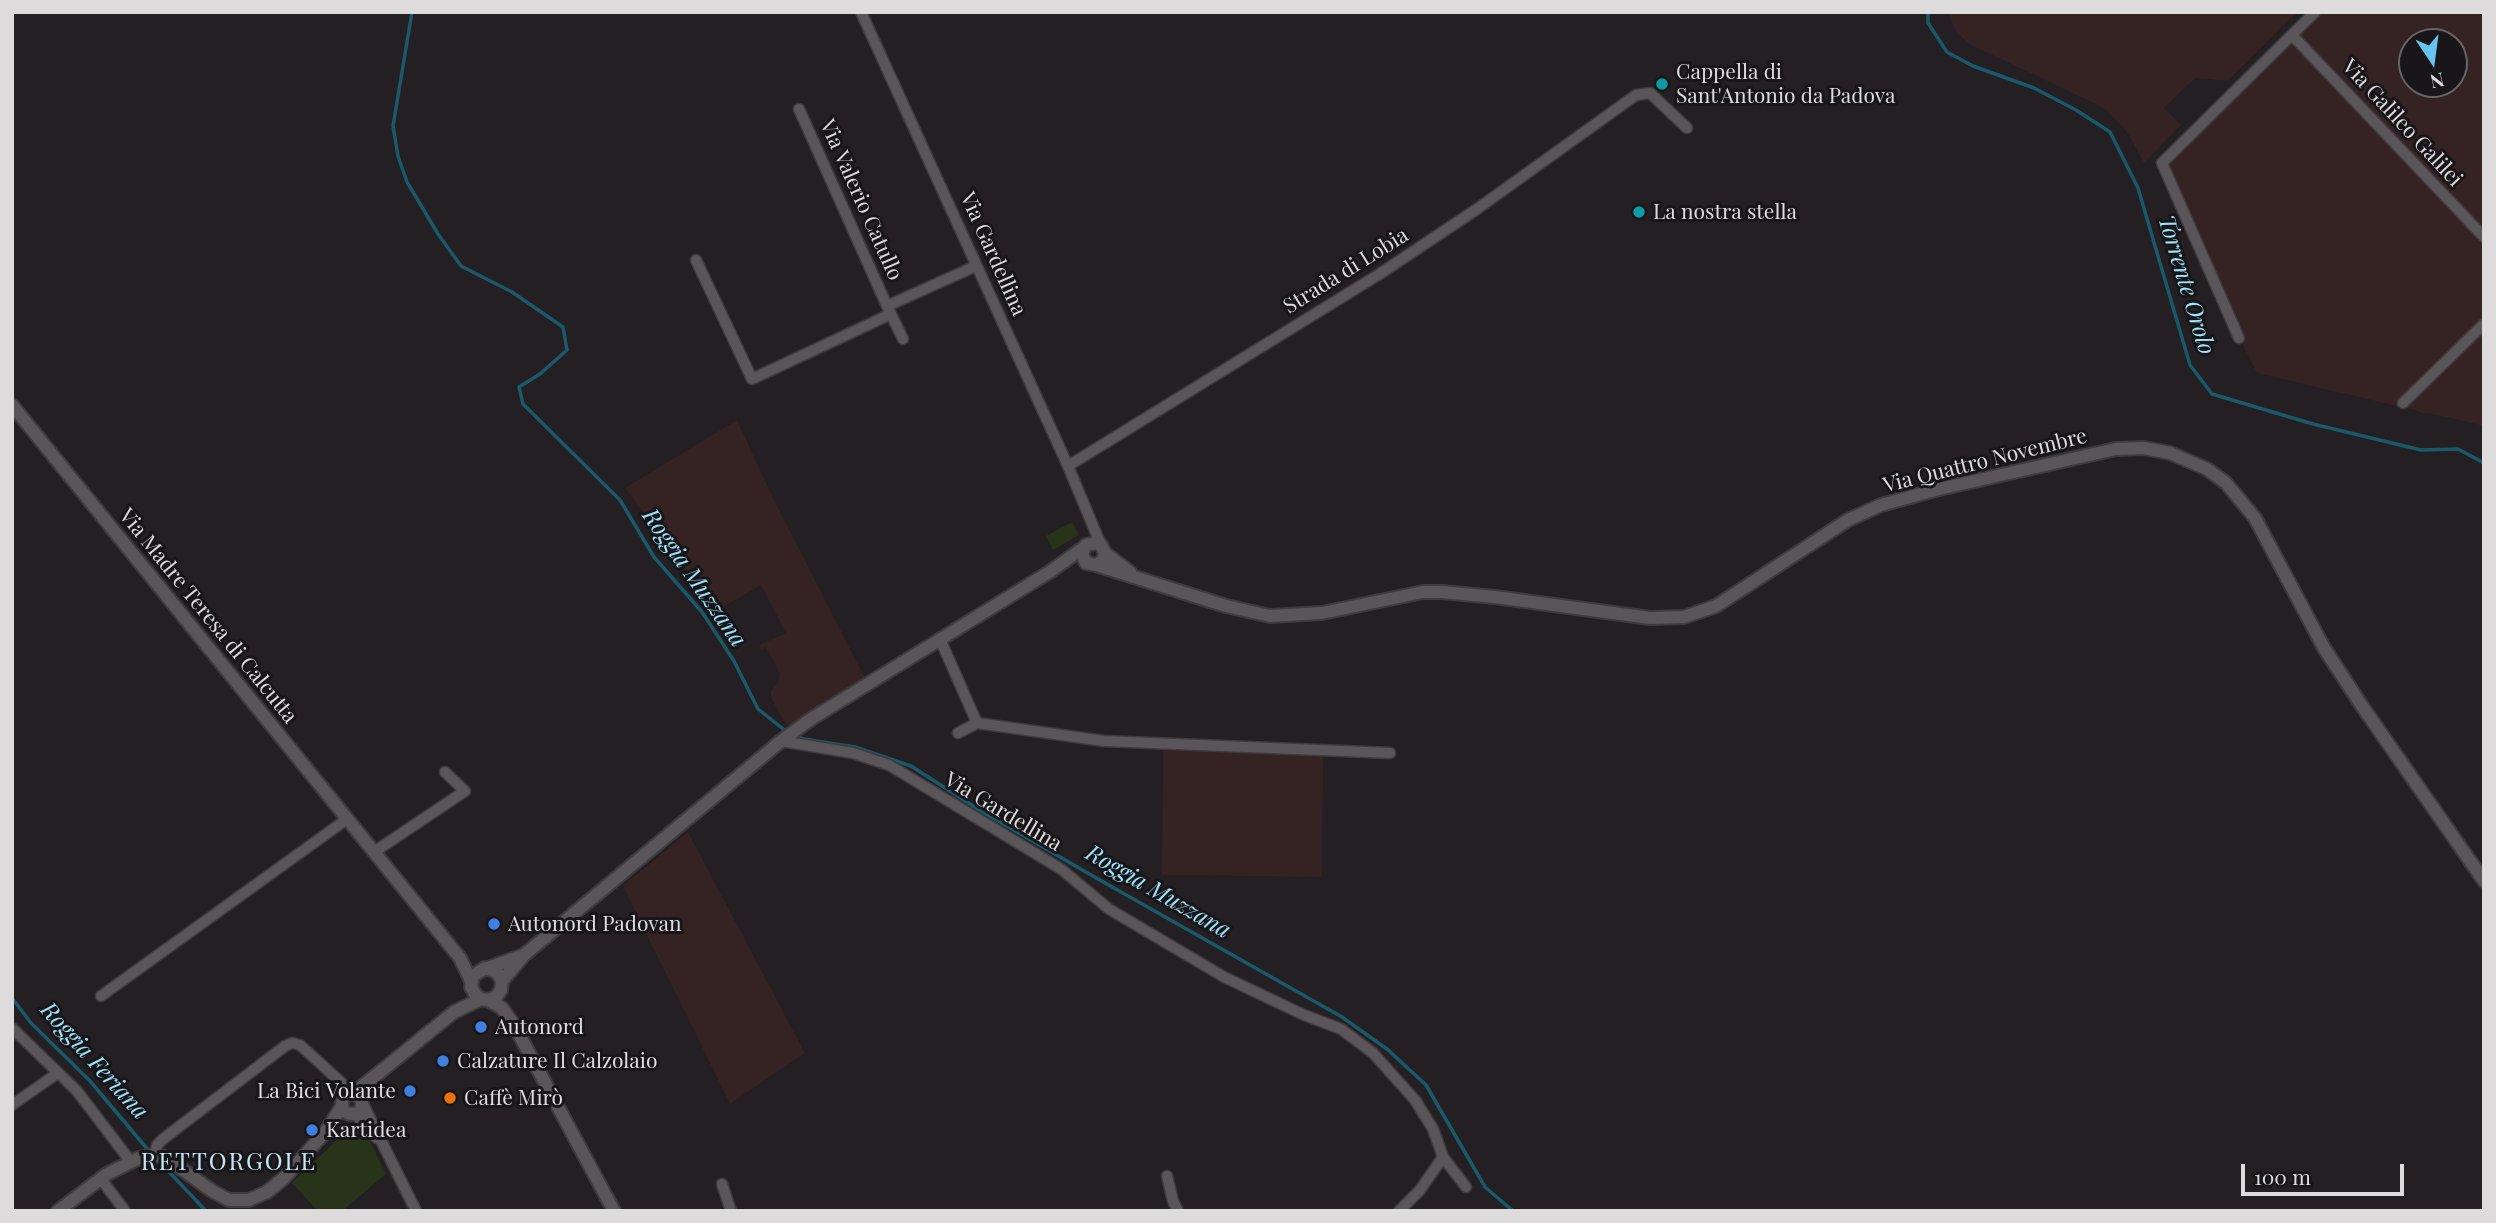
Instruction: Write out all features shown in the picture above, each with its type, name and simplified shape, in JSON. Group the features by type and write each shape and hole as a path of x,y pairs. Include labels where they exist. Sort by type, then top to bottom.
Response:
{"street":[{"name":"Via Gardellina","path":"861,12 1068,466 1103,549"},
{"path":"2239,338 2162,163 2315,12"},
{"name":"Via Galileo Galilei","path":"2292,35 2484,237"},
{"name":"Strada di Lobia","path":"1068,466 1378,275 1477,209 1636,95 1650,93 1687,128"},
{"name":"Via Valerio Catullo","path":"799,108 902,340"},
{"name":"Via Valerio Catullo","path":"696,260 752,379 976,266"},
{"path":"2403,403 2484,324"},
{"name":"Via Madre Teresa di Calcutta","path":"12,405 460,958 471,982"},
{"name":"Via Quattro Novembre","path":"1094,565 1226,606 1270,616 1322,613 1423,592 1442,592 1650,618 1684,617 1716,606 1849,520 1881,505 1939,489 2116,449 2144,448 2169,453 2207,469 2226,483 2249,509 2324,648 2484,881"},
{"name":"Via Gardellina","path":"1085,547 1089,513"},
{"path":"384,1146 349,1111 344,1097 357,1097 378,1074 454,1012 499,994 502,981 524,955 785,737 1051,571 1091,542 1103,549 1103,561 1094,565 1051,571"},
{"path":"1085,547 1082,554 1084,561 1094,565"},
{"name":"Via Quattro Novembre","path":"1103,549 1141,580"},
{"path":"940,639 977,723"},
{"path":"958,733 977,723 1104,741 1390,752"},
{"name":"Via Gardellina","path":"785,737 853,753 889,765 1061,869 1108,909 1224,977 1304,1016 1340,1029 1373,1053 1415,1100 1433,1129 1443,1157 1466,1187"},
{"path":"374,852 465,791 446,772"},
{"path":"101,996 347,819"},
{"path":"454,1012 476,972 524,955"},
{"name":"Via Madre Teresa di Calcutta","path":"460,958 486,968"},
{"path":"486,968 497,972 502,981"},
{"path":"471,982 472,991 502,1008 514,1025 614,1211"},
{"path":"12,1028 77,1091 135,1160"},
{"path":"155,1155 157,1144 163,1139 292,1043 300,1045 357,1097 416,1211"},
{"path":"12,1105 58,1073"},
{"path":"58,1211 101,1179 135,1160 155,1155 171,1161 220,1196 229,1200 249,1200 267,1192 284,1178 326,1130 349,1111 360,1111 357,1097"},
{"path":"1399,1211 1420,1190 1443,1157"},
{"path":"1167,1176 1178,1211"},
{"path":"101,1179 125,1211"},
{"path":"722,1184 731,1211"}],"shaded area":[{"path":"1948,12 2298,12 2228,81 2195,78 2164,108 2181,125 2144,163 2127,132 2107,111 1969,44 1956,32"},
{"path":"2312,12 2484,12 2484,426 2429,413 2423,414 2257,373 2160,160"},
{"path":"737,420 772,496 865,678 850,692 790,726 784,722 771,698 771,691 778,683 780,674 766,647 761,650 759,645 786,633 761,585 718,610 625,488"},
{"path":"1163,749 1323,755 1322,877 1162,875"},
{"path":"688,832 805,1053 730,1104 623,886"}],"green space":[{"path":"1072,522 1079,535 1053,550 1046,536"},
{"path":"357,1130 367,1135 386,1174 342,1211 316,1209 292,1183 344,1133"}],"waterway":[{"name":"Roggia Muzzana","path":"412,12 393,126 398,156 407,182 461,266 512,292 563,327 567,350 540,374 519,387 523,404 620,500 654,557 702,612 734,661 758,709 787,732"},
{"name":"Torrente Orolo","path":"1928,12 1928,23 1947,52 1973,66 2034,88 2110,132 2138,188 2190,365 2212,394 2313,424 2421,450 2458,449 2484,463"},
{"name":"Roggia Muzzana","path":"794,735 855,747 911,766 981,811 1342,1017 1387,1049 1426,1085 1485,1187 1513,1211"},
{"name":"Roggia Feriana","path":"12,998 31,1023 90,1081 149,1151"},
{"name":"Roggia Feriana","path":"157,1159 206,1211"}],"place":[{"name":"Cappella di Sant'Antonio da Padova","path":"1662,84"},
{"name":"La nostra stella","path":"1639,212"},
{"name":"Autonord Padovan","path":"494,924"},
{"name":"Autonord","path":"481,1027"},
{"name":"Calzature Il Calzolaio","path":"443,1061"},
{"name":"La Bici Volante","path":"410,1091"},
{"name":"Caffè Mirò","path":"450,1098"},
{"name":"Kartidea","path":"312,1130"}],"district":[{"name":"RETTORGOLE","path":"229,1163"}]}
